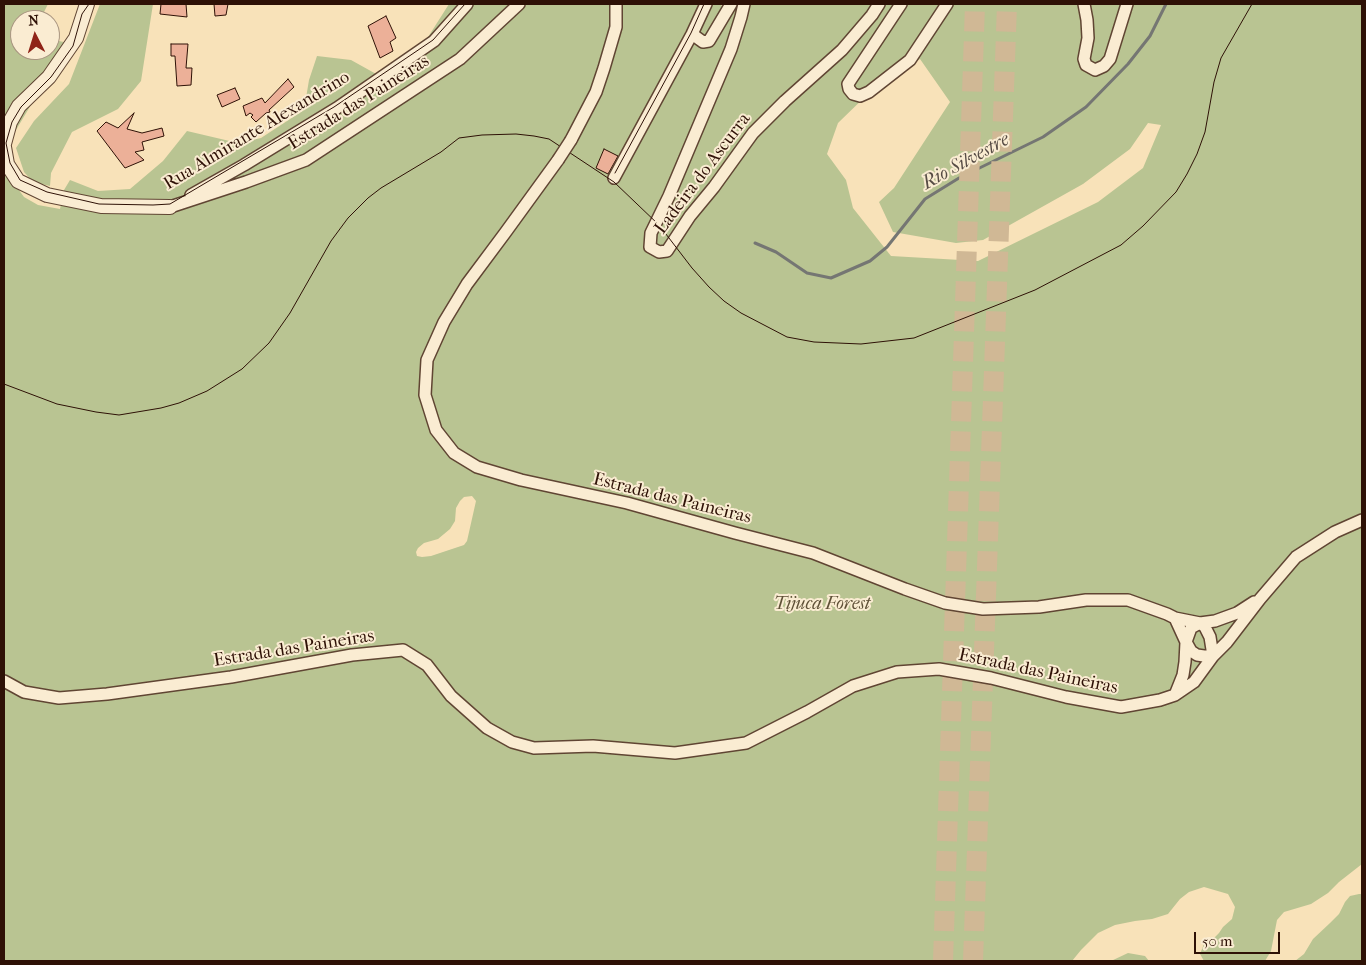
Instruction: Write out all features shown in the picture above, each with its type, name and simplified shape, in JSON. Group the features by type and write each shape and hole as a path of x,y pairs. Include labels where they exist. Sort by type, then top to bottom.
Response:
{"street":[{"name":"Rua Almirante Alexandrino","path":"87,4 76,38 49,77 19,106 10,122 4,145 7,164 18,181 47,195 101,206 170,207 244,165 377,80 434,41 467,4"},
{"name":"Estrada das Paineiras","path":"170,207 306,160 460,59 518,4"},
{"name":"Estrada das Paineiras","path":"616,4 616,27 604,68 596,92 571,140 467,284 444,322 427,360 425,395 436,430 454,453 477,467 521,480 627,503 813,553 945,603 983,609 1039,607 1086,600 1128,600 1175,618 1200,623"},
{"path":"614,178 692,34 706,4"},
{"path":"692,34 703,42 709,41 732,4"},
{"name":"Ladeira do Ascurra","path":"744,4 731,49 651,234 650,247 659,252 667,251 690,216 714,187 753,132 842,50 879,4"},
{"path":"901,4 848,84 849,90 853,94 860,96 869,92 910,60 938,14 947,4"},
{"path":"1084,4 1088,38 1084,59 1086,65 1095,70 1104,66 1110,59 1127,4"},
{"path":"1175,695 1194,682 1213,656 1227,642 1296,557 1335,532 1362,520"},
{"path":"1175,695 1183,675 1186,662 1186,642 1192,628 1200,623 1215,621 1237,613 1260,599"},
{"path":"1175,618 1191,651 1197,655 1213,656"},
{"path":"1200,623 1205,627 1210,636 1213,656"},
{"name":"Estrada das Paineiras","path":"4,681 24,692 58,698 107,694 231,677 352,655 403,650 427,665 451,696 487,728 512,742 534,748 593,746 675,753 746,743 853,686 897,672 939,669 991,678 1066,697 1121,707 1160,700 1175,695"}],"green space":[{"path":"4,4 48,4 45,10 10,10 10,60 58,60 4,150"},
{"path":"100,4 153,4 141,81 118,109 72,132 51,173 50,186 33,182 24,172 16,148 34,121 69,84"},
{"name":"Tijuca Forest","path":"449,4 721,4 722,7 757,4 1362,4 1362,864 1328,893 1311,904 1284,912 1277,920 1271,951 1265,961 1204,961 1200,954 1204,944 1212,940 1232,919 1235,907 1228,894 1204,887 1189,892 1180,899 1168,914 1152,919 1115,925 1098,933 1072,961 4,961 4,161 7,174 24,197 38,205 60,209 64,190 70,180 98,191 130,189 163,161 187,131 238,143 261,138 304,110 309,80 317,56 351,60 378,75 423,45","holes":["920,59 950,102 894,188 879,202 893,232 956,243 983,240 1083,184 1130,149 1148,123 1161,125 1143,168 1098,202 978,261 891,256 853,208 846,180 827,154 838,123 872,90","472,496 476,501 467,541 464,545 431,556 417,556 418,548 424,543 438,539 450,529 455,521 456,508 460,501 464,497"]},
{"path":"60,41 68,43 60,56"},
{"path":"1362,894 1362,961 1295,961 1304,954 1313,939 1339,914 1350,896"},
{"path":"1128,953 1145,956 1149,961 1111,961"}],"building":[{"path":"161,4 186,4 187,17 160,14"},
{"path":"214,4 228,4 226,15 215,16"},
{"path":"386,16 396,38 390,42 393,51 380,58 368,26"},
{"path":"171,44 188,44 186,68 192,68 191,85 177,86 175,56 171,56"},
{"path":"288,79 294,87 269,110 270,112 266,113 256,122 250,113 246,116 243,106 262,98 265,103"},
{"path":"235,88 240,99 222,107 217,95"},
{"path":"134,113 127,129 142,133 162,128 164,136 142,142 144,150 135,152 144,160 125,168 97,131 106,122 118,128"},
{"path":"604,149 618,156 608,174 596,168"}],"waterway":[{"name":"Rio Silvestre","path":"755,243 776,252 807,273 831,278 870,261 887,247 925,199 959,178 1043,137 1086,107 1128,64 1150,36 1166,4"}],"tunnel":[{"path":"943,961 975,4"},
{"path":"973,961 1007,4"}],"tram line":[{"path":"89,4 82,14 73,46 51,77 21,107 12,122 6,143 10,163 20,180 47,192 99,204 153,205 170,204 334,107 433,40 465,4"},
{"path":"615,173 691,33 704,4"},
{"path":"4,384 57,404 119,415 161,408 179,403 207,391 242,369 269,343 290,313 331,241 348,218 368,198 381,188 441,152 459,138 482,135 516,134 549,139 614,182 659,225 692,268 724,301 741,313 787,337 814,342 861,344 914,338 1035,290 1121,245 1143,226 1176,192 1197,154 1205,132 1214,82 1221,58 1252,4"}]}
